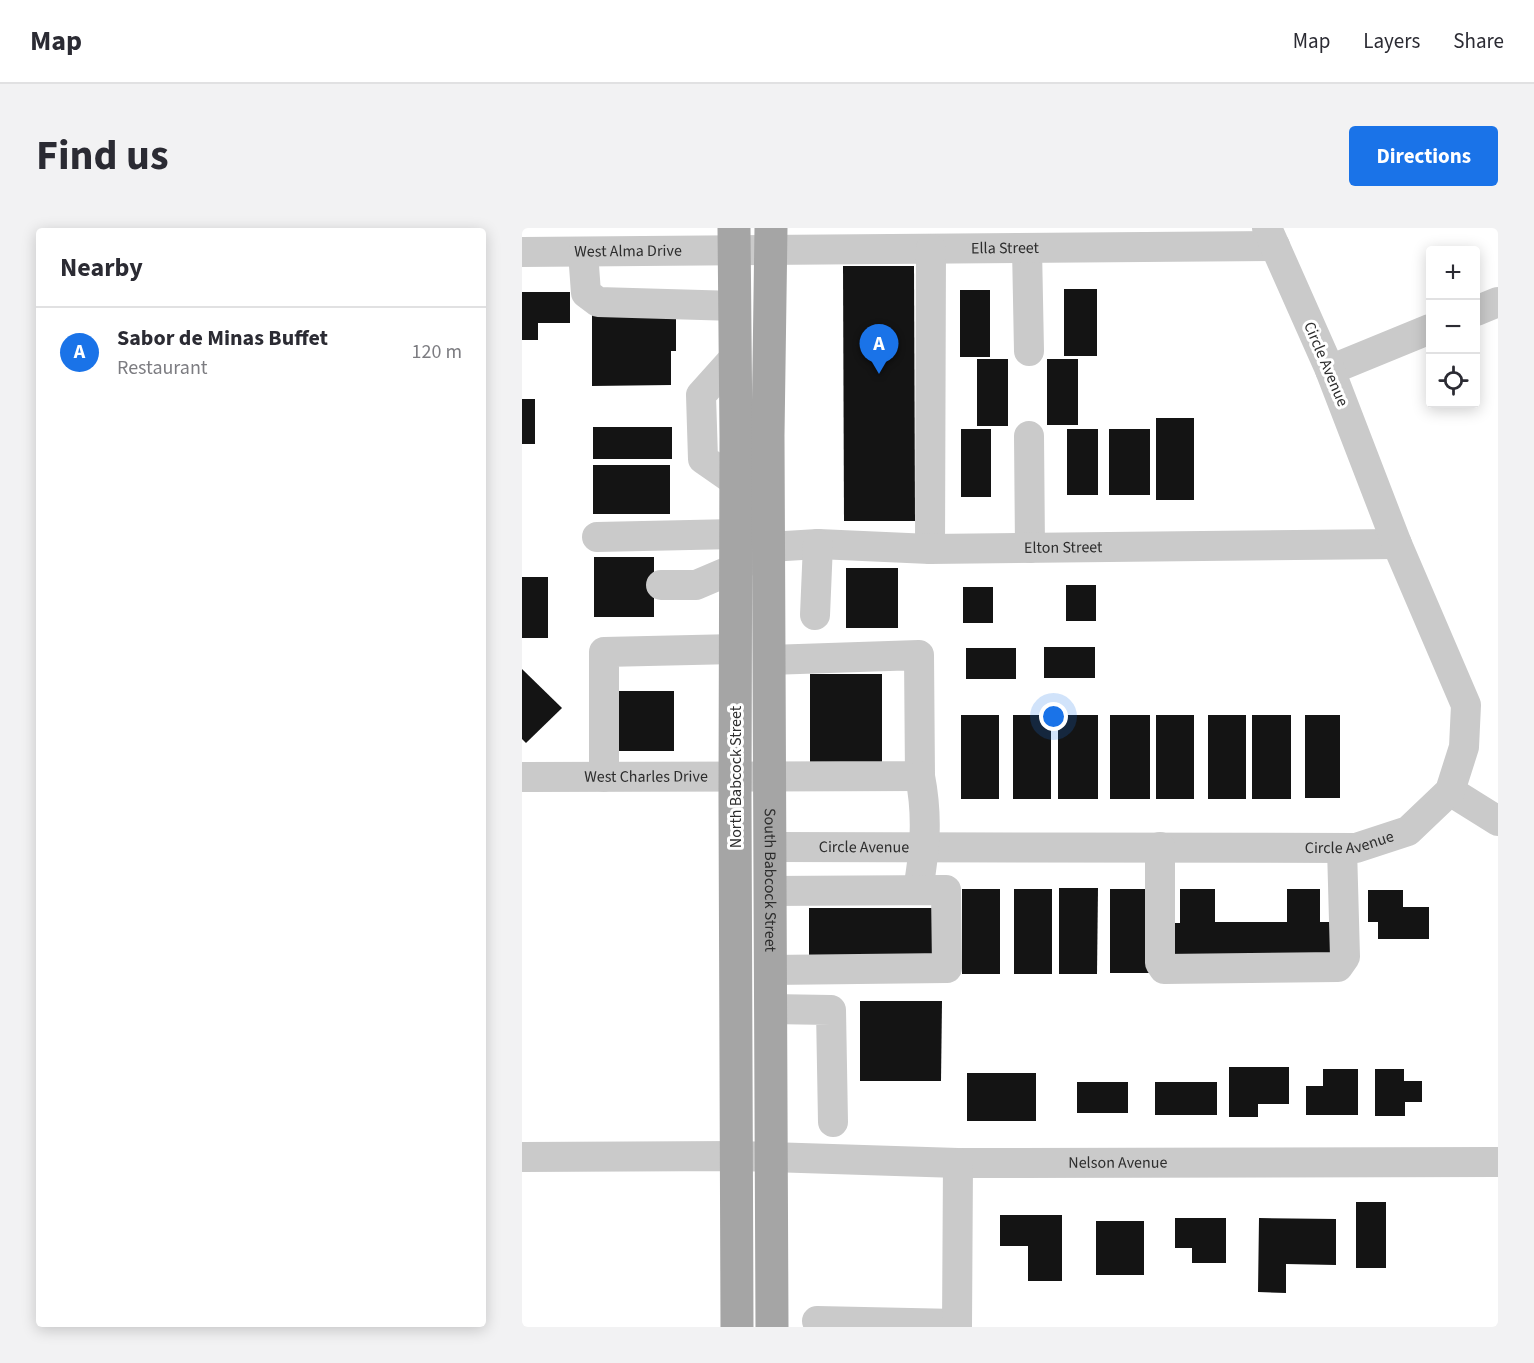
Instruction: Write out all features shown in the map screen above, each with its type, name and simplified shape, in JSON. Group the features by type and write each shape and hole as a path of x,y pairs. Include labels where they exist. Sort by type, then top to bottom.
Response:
{"main road":[{"name":"North Babcock Street","path":"734,239 736,306 737,1327"},
{"name":"South Babcock Street","path":"771,239 768,435 772,1327"}],"street":[{"path":"620,252 640,228"},
{"name":"Ella Street","path":"734,239 771,239 930,249 1027,248 1271,237"},
{"name":"Circle Avenue","path":"770,847 1356,848 1408,831 1450,791 1464,747 1466,705 1397,544 1330,370 1271,237"},
{"name":"West Alma Drive","path":"522,252 620,252 734,239"},
{"path":"1027,248 1029,351"},
{"path":"930,249 930,549"},
{"path":"583,252 586,293 598,302 736,306"},
{"path":"1480,309 1498,302"},
{"path":"1330,370 1426,331"},
{"path":"1029,436 1030,548"},
{"path":"597,537 736,534"},
{"path":"815,615 818,544"},
{"name":"Elton Street","path":"661,585 696,585 736,568 769,547 818,544 930,549 1397,544"},
{"path":"604,777 604,652 736,649"},
{"path":"769,660 919,655 920,776 926,846 918,890"},
{"name":"West Charles Drive","path":"522,777 920,776"},
{"path":"1450,791 1498,821"},
{"path":"1160,847 1160,963 1164,969 1338,967 1345,957 1342,848"},
{"path":"770,891 946,890 947,968 770,970"},
{"path":"770,1009 831,1010 833,1122"},
{"name":"Nelson Avenue","path":"522,1157 737,1156 958,1163 1498,1162"},
{"path":"817,1321 957,1325 958,1163"}],"building":[{"path":"843,266 914,266 915,521 844,521"},
{"path":"1064,289 1097,289 1097,356 1064,356"},
{"path":"960,290 990,290 990,357 960,357"},
{"path":"522,292 570,292 570,323 538,323 538,340 522,340"},
{"path":"592,311 676,311 676,351 671,351 671,385 592,386"},
{"path":"977,359 1008,359 1008,426 977,426"},
{"path":"1047,359 1078,359 1078,425 1047,425"},
{"path":"522,399 535,399 535,444 522,444"},
{"path":"1156,418 1194,418 1194,500 1156,500"},
{"path":"593,427 672,427 672,459 593,459"},
{"path":"961,429 991,429 991,497 961,497"},
{"path":"1067,429 1098,429 1098,495 1067,495"},
{"path":"1109,429 1150,429 1150,495 1109,495"},
{"path":"593,465 670,465 670,514 593,514"},
{"path":"594,557 654,557 654,617 594,617"},
{"path":"846,568 898,568 898,628 846,628"},
{"path":"522,577 548,577 548,638 522,638"},
{"path":"1066,585 1096,585 1096,621 1066,621"},
{"path":"963,587 993,587 993,623 963,623"},
{"path":"1044,647 1095,647 1095,678 1044,678"},
{"path":"966,648 1016,648 1016,679 966,679"},
{"path":"522,669 562,708 526,743 522,739"},
{"path":"810,674 882,674 882,770 810,770"},
{"path":"611,691 674,691 674,751 611,751"},
{"path":"961,715 999,715 999,799 961,799"},
{"path":"1013,715 1051,715 1051,799 1013,799"},
{"path":"1058,715 1098,715 1098,799 1058,799"},
{"path":"1110,715 1150,715 1150,799 1110,799"},
{"path":"1156,715 1194,715 1194,799 1156,799"},
{"path":"1208,715 1246,715 1246,799 1208,799"},
{"path":"1252,715 1291,715 1291,799 1252,799"},
{"path":"1305,715 1340,715 1340,798 1305,798"},
{"path":"1059,888 1098,888 1097,974 1059,974"},
{"path":"962,889 1000,889 1000,974 962,974"},
{"path":"1014,889 1052,889 1052,974 1014,974"},
{"path":"1110,889 1150,889 1150,973 1110,973"},
{"path":"1180,889 1215,889 1215,922 1287,922 1287,889 1320,889 1320,922 1338,922 1338,960 1163,960 1163,923 1180,923"},
{"path":"1368,890 1403,890 1403,907 1429,907 1429,939 1378,939 1378,922 1368,922"},
{"path":"809,908 936,908 936,960 809,960"},
{"path":"860,1001 942,1001 941,1081 860,1081"},
{"path":"1229,1067 1289,1067 1289,1104 1258,1104 1258,1117 1229,1117"},
{"path":"1323,1069 1358,1069 1358,1115 1306,1115 1306,1086 1323,1086"},
{"path":"1375,1069 1404,1069 1404,1081 1422,1081 1422,1102 1405,1102 1405,1116 1375,1116"},
{"path":"967,1073 1036,1073 1036,1121 967,1121"},
{"path":"1077,1082 1128,1082 1128,1113 1077,1113"},
{"path":"1155,1082 1217,1082 1217,1115 1155,1115"},
{"path":"1356,1202 1386,1202 1386,1268 1356,1268"},
{"path":"1000,1215 1062,1215 1062,1281 1028,1281 1028,1246 1000,1246"},
{"path":"1175,1218 1226,1218 1226,1263 1192,1263 1192,1248 1175,1248"},
{"path":"1259,1218 1336,1219 1336,1265 1286,1264 1286,1293 1258,1292"},
{"path":"1096,1221 1144,1221 1144,1275 1096,1275"}],"place":[{"name":"Sabor de Minas Buffet","path":"879,374"}]}
